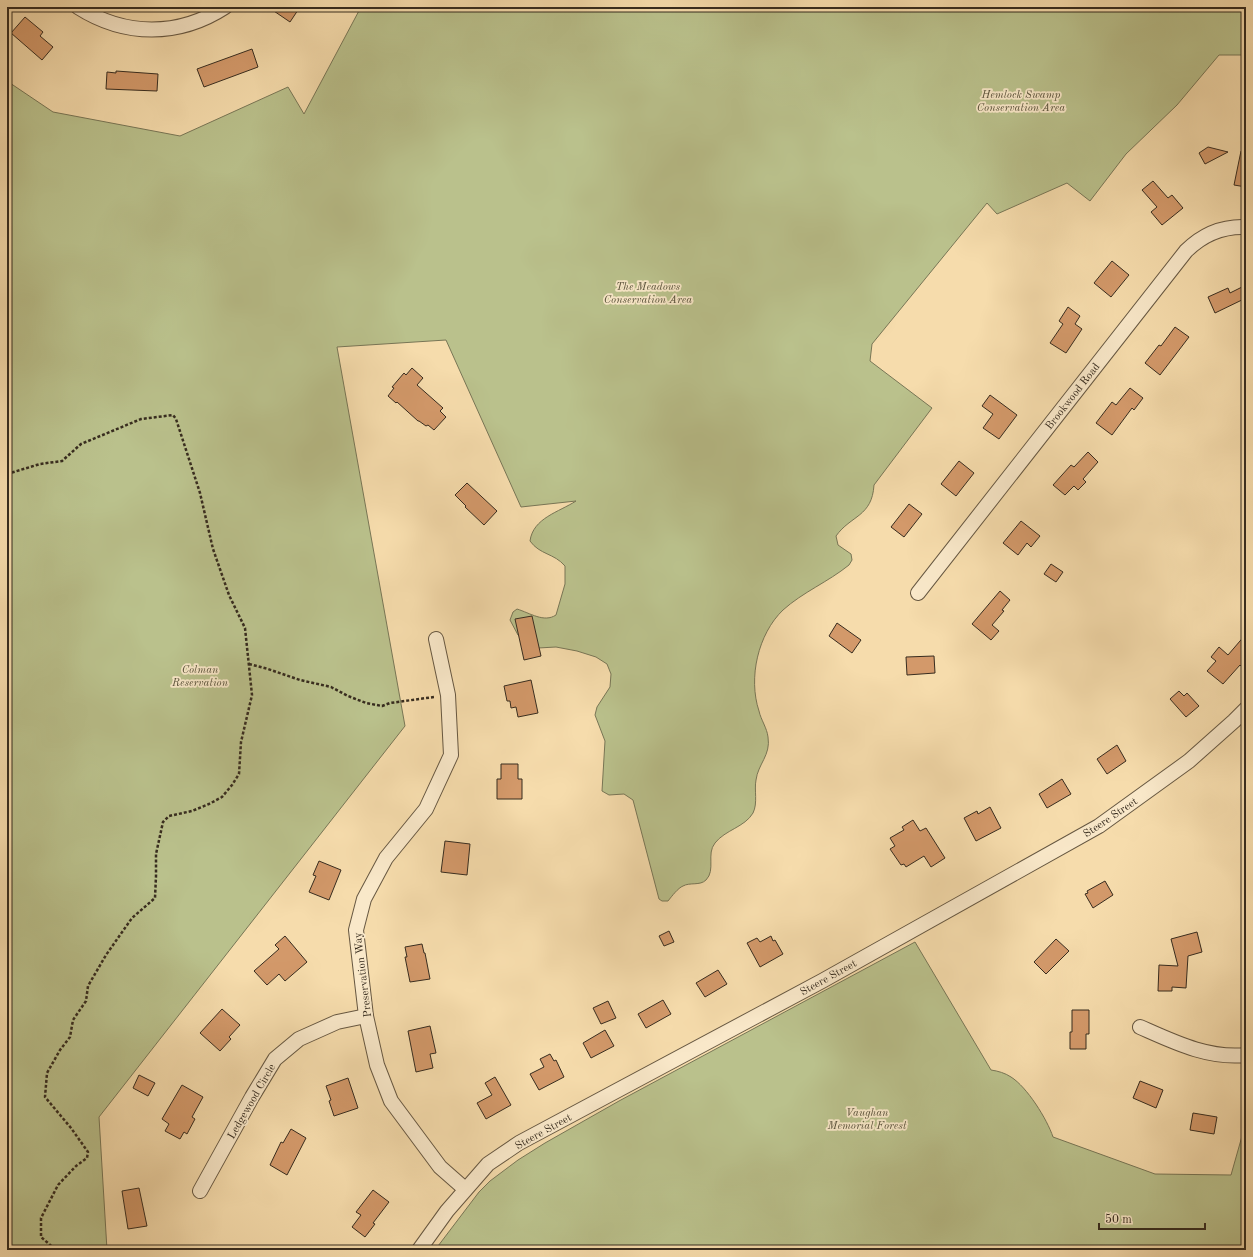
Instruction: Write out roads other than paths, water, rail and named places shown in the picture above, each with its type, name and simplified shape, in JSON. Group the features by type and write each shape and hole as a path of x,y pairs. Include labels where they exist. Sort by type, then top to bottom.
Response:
{"street":[{"path":"78,7 100,19 114,24 142,30 171,28 199,21 225,7"},
{"name":"Brookwood Road","path":"918,593 1186,251 1198,241 1212,233 1227,228 1246,227"},
{"name":"Preservation Way","path":"436,639 448,695 451,755 426,809 386,858 364,899 356,930 366,1016 377,1065 391,1101 440,1167 465,1189"},
{"name":"Steere Street","path":"419,1250 447,1211 488,1164 519,1143 822,980 1099,826 1189,761 1246,709"},
{"name":"Ledgewood Circle","path":"200,1191 252,1097 275,1059 300,1039 337,1022 366,1016"},
{"path":"1140,1027 1186,1047 1206,1053 1229,1056 1246,1055"}],"park label":[{"name":"Hemlock Swamp Conservation Area","path":"1021,100"},
{"name":"The Meadows Conservation Area","path":"648,292"},
{"name":"Colman Reservation","path":"200,675"},
{"name":"Vaughan Memorial Forest","path":"867,1118"}]}
